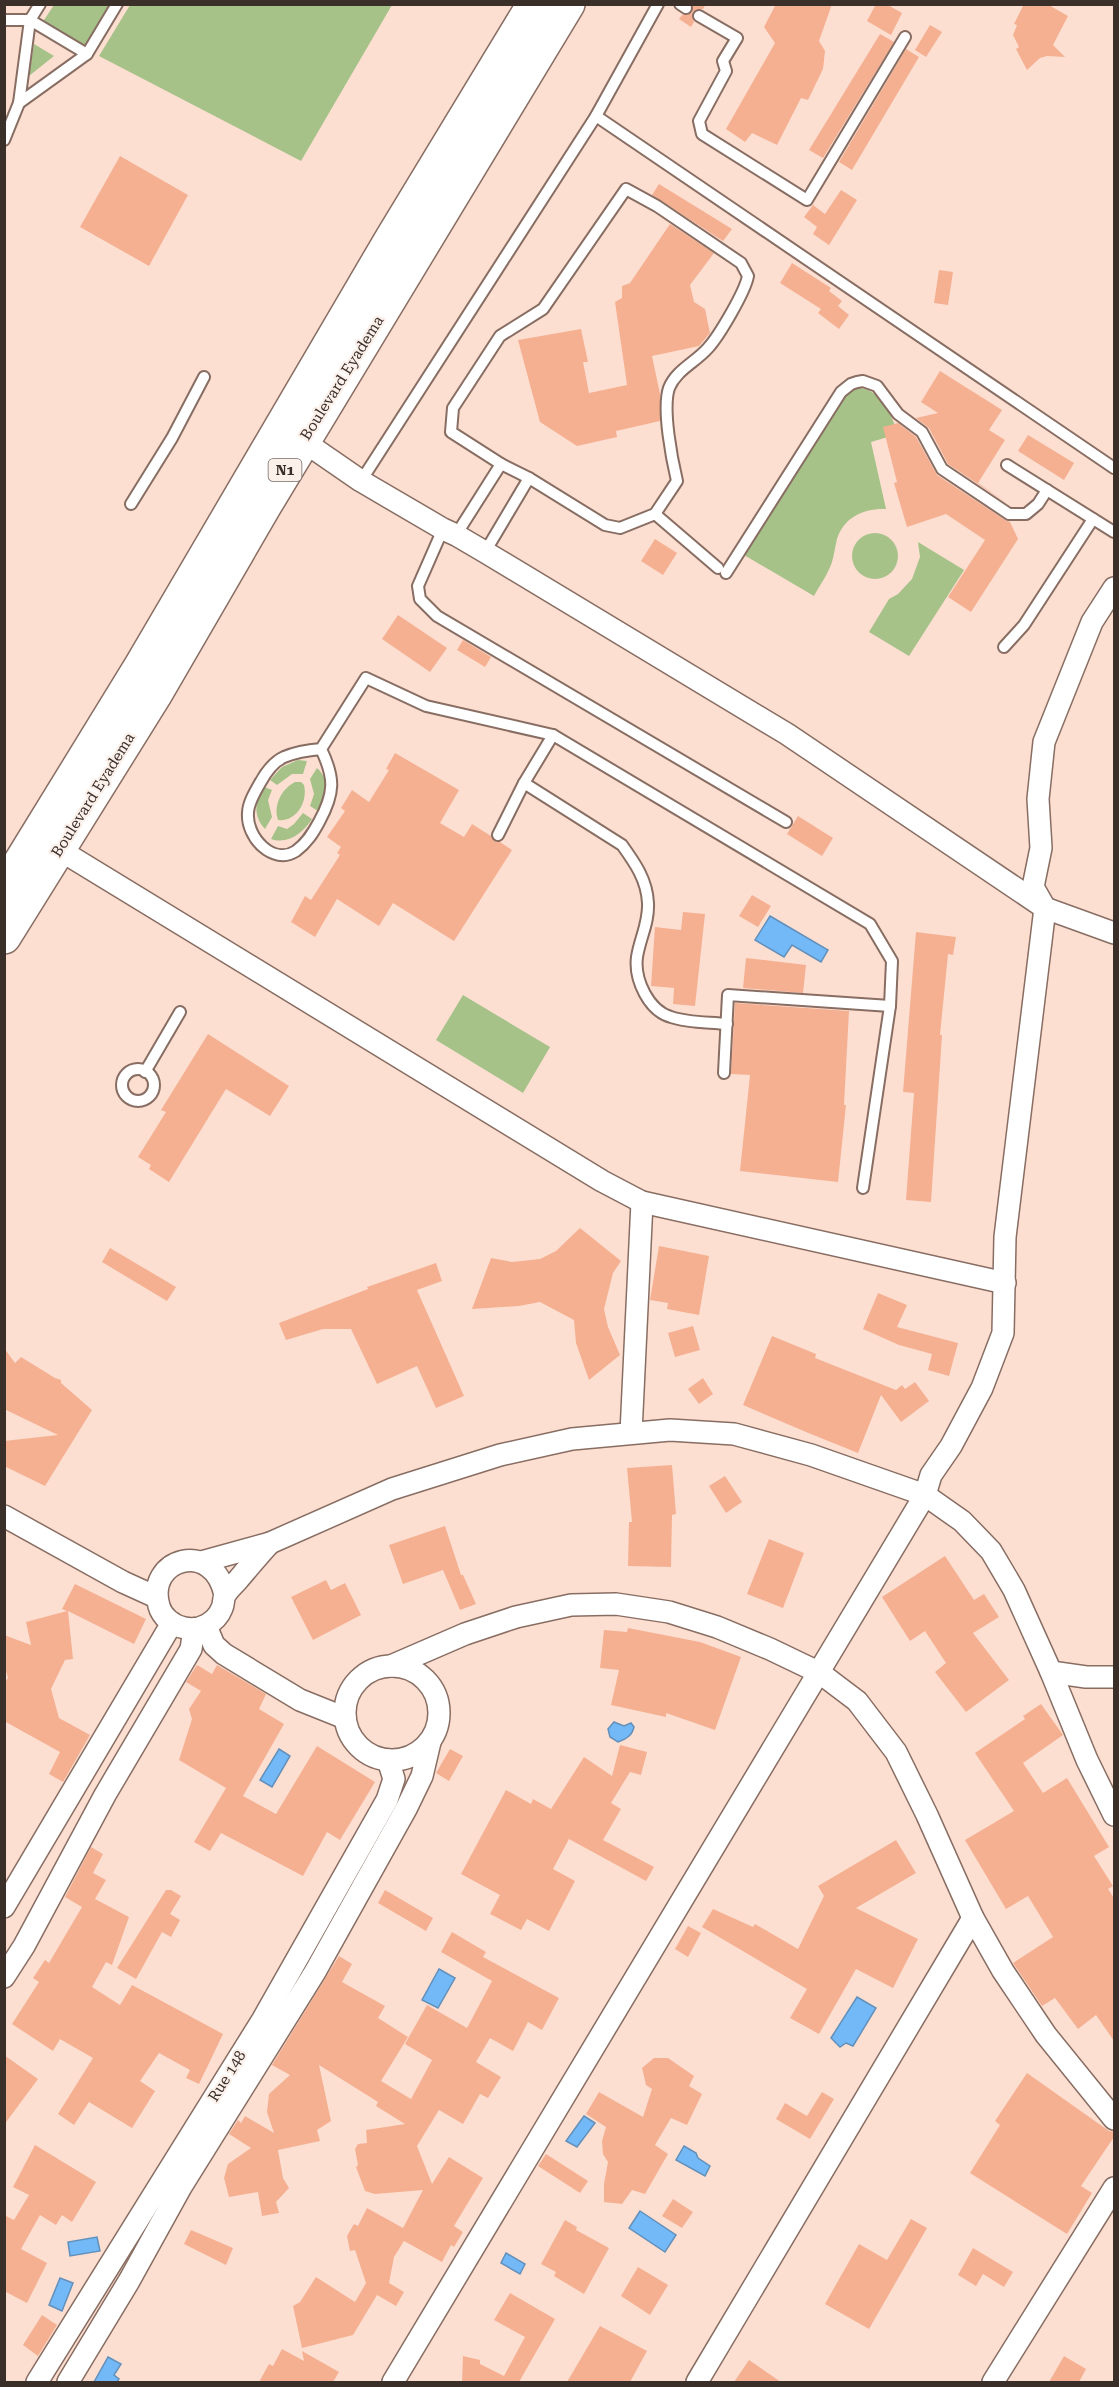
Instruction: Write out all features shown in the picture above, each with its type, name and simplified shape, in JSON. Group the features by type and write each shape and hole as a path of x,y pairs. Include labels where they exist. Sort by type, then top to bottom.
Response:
{"highway":[{"name":"Boulevard Eyadema","path":"4,889 48,843 156,693 294,431 392,238 534,4"},
{"name":"Boulevard Eyadema","path":"294,431 568,4"},
{"name":"Boulevard Eyadema","path":"4,937 48,843"}],"street":[{"path":"294,431 361,481 485,552 787,734 1045,908 1114,933"},
{"path":"393,2382 659,1935 820,1673 925,1495 931,1475 951,1446 986,1377 1003,1334 1005,1237 1045,908 1033,887 1041,848 1038,799 1044,742 1092,622 1114,588"},
{"path":"48,843 602,1181 642,1202 1005,1283"},
{"path":"631,1432 642,1202"},
{"path":"201,1562 270,1543 392,1489 500,1455 572,1438 670,1430 734,1434 811,1455 925,1495 962,1521 991,1551 1014,1590 1087,1760 1114,1815"},
{"path":"4,1516 123,1582 156,1597"},
{"path":"7,1968 191,1649 200,1627 219,1613 225,1595 270,1543"},
{"path":"200,1627 183,1628 172,1623 161,1612 156,1597 157,1586 162,1576 179,1562 190,1560 201,1562 214,1569 222,1581 225,1595"},
{"path":"430,1742 418,1753 404,1760 387,1761 364,1751 348,1730 345,1718 350,1693 357,1682 366,1674 391,1666 465,1634 516,1617 571,1605 616,1604 669,1612 717,1627 820,1673 857,1701 896,1752 973,1918 1003,1971 1046,2035 1114,2119"},
{"path":"4,1907 172,1623"},
{"path":"200,1627 224,1654 300,1700 345,1718"},
{"path":"68,2382 129,2281 181,2187 225,2097 315,1972 422,1776 430,1742 440,1718 439,1705 435,1692 427,1681 404,1668 391,1666"},
{"path":"1051,1672 1086,1677 1114,1677"},
{"name":"Rue 148","path":"37,2382 225,2097 263,2019 387,1800 394,1779 387,1761"},
{"path":"697,2382 973,1918"},
{"path":"993,2382 1114,2188"}],"lane":[{"path":"4,140 20,104 30,20 40,4"},
{"path":"20,104 87,54 117,4"},
{"path":"361,481 596,116 658,4"},
{"path":"699,16 737,38 723,61 726,71 699,121 702,134 807,200 904,38"},
{"path":"4,20 30,20 87,54"},
{"path":"596,116 1114,468"},
{"path":"626,189 657,206 741,263 748,276 746,288 707,349 686,366 669,388 669,446 677,481 655,514 620,528 605,525 529,478 501,464 451,432 453,408 500,336 543,309 626,189"},
{"path":"131,504 172,438 204,377"},
{"path":"655,514 722,570 841,392 851,384 863,381 877,386 898,414 919,428 942,469 1009,514 1020,515 1031,511 1047,490"},
{"path":"501,464 450,532 418,586 420,599 437,616 786,822"},
{"path":"1007,465 1114,532"},
{"path":"485,552 529,478"},
{"path":"1004,647 1024,625 1093,519"},
{"path":"321,749 330,768 333,789 328,806 310,839 294,852 277,854 261,847 253,835 248,814 253,796 265,774 285,757 321,749 366,678 426,706 553,735 870,924 892,960 890,1006 863,1188"},
{"path":"498,835 524,783 553,735"},
{"path":"524,783 622,845 633,860 644,881 648,901 648,917 637,958 642,988 650,1001 660,1012 672,1018 727,1024"},
{"path":"724,1073 728,995 890,1006"},
{"path":"146,1071 180,1012"}],"green space":[{"path":"54,5 112,5 84,49 42,23"},
{"path":"130,5 392,5 301,161 99,56"},
{"path":"34,44 54,56 29,76"},
{"path":"860,388 874,394 885,405 898,434 871,442 886,509 870,510 856,515 840,531 833,559 814,596 744,555 844,396 849,391"},
{"path":"875,533 891,540 898,556 891,572 875,579 859,572 852,556 859,540"},
{"path":"918,542 964,570 909,656 869,632 889,599 898,594 912,579 920,557"},
{"path":"298,760 307,761 303,774 292,774 277,785 270,780 282,767"},
{"path":"317,768 325,783 323,800 318,811 310,806 314,794 310,779"},
{"path":"295,782 301,782 304,785 303,804 291,818 278,820 279,798"},
{"path":"262,786 272,790 268,800 272,817 265,829 258,819 256,808"},
{"path":"303,813 312,819 300,833 289,839 271,839 278,826 287,829"},
{"path":"463,995 550,1047 523,1093 436,1040"}],"water":[{"path":"770,916 828,950 821,962 792,945 784,957 755,940"},
{"path":"614,1722 624,1726 631,1723 634,1727 632,1733 618,1742 610,1737 608,1729"},
{"path":"279,1749 290,1756 272,1787 260,1780"},
{"path":"439,1969 455,1978 438,2008 422,2000"},
{"path":"857,1997 876,2008 853,2046 846,2043 840,2047 831,2038"},
{"path":"584,2116 595,2123 577,2147 566,2141"},
{"path":"684,2146 710,2166 705,2176 676,2160"},
{"path":"640,2211 676,2235 665,2252 629,2228"},
{"path":"97,2237 100,2251 70,2256 68,2242"},
{"path":"506,2253 525,2264 520,2274 501,2263"},
{"path":"60,2278 73,2283 62,2311 49,2305"},
{"path":"108,2357 121,2364 114,2375 119,2379 117,2382 94,2382"}],"building":[{"path":"693,4 706,4 703,9 693,12 694,22 691,27 679,19 682,15 692,13"},
{"path":"776,4 832,4 819,41 825,51 823,69 808,100 801,98 777,145 752,133 745,142 726,129 775,43 764,27"},
{"path":"876,4 886,4 902,13 891,35 867,21"},
{"path":"1024,4 1047,4 1068,16 1053,45 1065,57 1040,58 1027,70 1016,49 1019,47 1013,35 1017,25 1014,24"},
{"path":"930,25 942,32 926,57 915,50"},
{"path":"880,34 894,42 823,158 809,150"},
{"path":"906,49 919,57 852,170 839,162"},
{"path":"120,156 188,195 149,266 80,227"},
{"path":"659,184 732,229 723,241 652,195"},
{"path":"841,190 857,200 829,245 813,234 817,227 804,217 813,205 825,214"},
{"path":"670,224 714,253 690,285 694,302 705,309 710,333 699,346 652,356 660,394 660,421 616,431 617,437 577,446 540,422 518,340 581,329 588,362 583,362 589,393 627,385 615,302 622,298 622,286 630,283"},
{"path":"792,263 831,288 829,291 842,301 838,306 849,315 839,329 818,313 821,309 780,283"},
{"path":"939,270 953,272 948,305 934,303"},
{"path":"940,371 1002,410 989,430 1005,440 978,483 1008,504 948,464 929,428 916,418 938,413 921,402"},
{"path":"898,423 916,437 937,475 1010,522 1018,539 971,612 948,597 985,540 946,514 907,527 894,483 897,482 883,427"},
{"path":"1028,435 1074,463 1064,480 1018,451"},
{"path":"655,539 677,553 663,575 641,561"},
{"path":"398,615 447,648 430,672 382,639"},
{"path":"463,640 491,657 485,667 457,650"},
{"path":"395,753 459,790 440,823 464,837 472,824 491,836 494,841 512,850 454,941 393,903 379,926 337,899 315,937 291,922 305,896 311,900 340,855 337,853 341,847 327,837 345,811 341,808 352,790 369,802 389,770 386,769"},
{"path":"798,816 833,838 822,856 787,834"},
{"path":"752,895 771,906 758,927 739,916"},
{"path":"683,912 705,914 695,1006 673,1004 674,988 651,986 655,927 681,930"},
{"path":"916,932 956,937 953,955 948,954 940,1035 942,1035 931,1202 906,1200 914,1093 903,1092"},
{"path":"746,958 806,965 803,993 743,988"},
{"path":"735,1003 849,1011 844,1105 846,1105 838,1182 740,1171 750,1075 731,1074"},
{"path":"208,1034 289,1086 270,1116 226,1089 169,1182 149,1169 151,1165 138,1157 166,1112 161,1110"},
{"path":"580,1228 621,1261 613,1273 604,1309 608,1327 620,1355 589,1380 576,1343 574,1320 540,1302 519,1306 472,1309 491,1258 512,1262 540,1259 556,1251"},
{"path":"659,1246 709,1256 699,1315 667,1309 668,1303 650,1300"},
{"path":"110,1248 176,1287 167,1301 102,1262"},
{"path":"436,1263 442,1281 417,1290 464,1396 436,1408 417,1366 377,1384 351,1329 323,1329 286,1340 279,1323 368,1289 367,1287"},
{"path":"878,1293 907,1305 897,1327 958,1343 949,1376 928,1370 932,1354 899,1345 863,1329"},
{"path":"693,1326 700,1350 675,1357 668,1333"},
{"path":"772,1336 816,1354 815,1358 896,1390 902,1385 905,1389 915,1382 929,1401 901,1422 881,1395 858,1453 806,1432 743,1405"},
{"path":"4,1348 15,1363 21,1357 61,1380 61,1383 92,1410 45,1486 4,1466 4,1441 58,1435 4,1409"},
{"path":"703,1378 713,1394 699,1404 688,1389"},
{"path":"672,1465 676,1514 672,1515 671,1567 628,1566 629,1522 632,1522 627,1468"},
{"path":"725,1476 742,1502 726,1513 709,1486"},
{"path":"445,1526 461,1575 476,1604 460,1610 443,1570 403,1584 389,1545"},
{"path":"769,1539 804,1553 783,1608 747,1594"},
{"path":"945,1556 974,1600 984,1594 999,1617 973,1633 1009,1680 966,1712 935,1672 946,1663 925,1631 910,1641 882,1597"},
{"path":"326,1580 331,1590 345,1583 361,1615 313,1640 291,1597"},
{"path":"75,1584 146,1619 134,1644 68,1611 73,1659 65,1660 51,1689 59,1718 90,1735 63,1782 49,1774 60,1752 4,1721 4,1684 8,1678 4,1664 4,1635 31,1645 26,1622 67,1611 62,1609"},
{"path":"628,1628 700,1642 741,1657 715,1730 666,1713 666,1717 611,1705 619,1670 600,1668 604,1630 627,1632"},
{"path":"197,1665 212,1674 217,1665 266,1694 259,1709 284,1724 243,1796 276,1814 317,1746 375,1782 340,1840 327,1832 303,1876 221,1833 210,1851 194,1842 226,1788 179,1760 192,1719 189,1709 201,1691 186,1682"},
{"path":"1041,1704 1063,1735 1023,1763 1043,1793 1067,1778 1109,1847 1094,1856 1113,1886 1108,1889 1114,1898 1114,2041 1096,2015 1078,2029 1055,1998 1042,2006 1013,1963 1053,1937 1028,1896 1006,1909 965,1840 1014,1811 975,1753 1025,1719 1023,1716"},
{"path":"620,1745 647,1752 641,1775 630,1772 611,1803 621,1809 603,1840 654,1867 646,1881 569,1839 553,1869 575,1881 549,1931 527,1919 521,1930 490,1914 500,1895 461,1874 506,1790 531,1804 533,1799 551,1809 584,1757 612,1776"},
{"path":"450,1749 463,1756 449,1781 436,1773"},
{"path":"896,1840 916,1873 856,1908 918,1939 893,1988 856,1969 819,2034 790,2018 807,1989 702,1927 713,1909 753,1927 755,1924 798,1949 824,1896 818,1886"},
{"path":"91,1847 103,1854 93,1873 106,1880 95,1899 129,1917 112,1965 106,1962 92,1987 120,2005 132,1985 223,2034 199,2084 186,2078 190,2070 159,2053 140,2081 155,2091 132,2128 89,2102 74,2125 58,2114 93,2058 60,2039 53,2051 12,2024 39,1982 33,1978 45,1960 49,1963 82,1907 65,1897"},
{"path":"166,1890 171,1890 181,1896 170,1914 180,1920 171,1937 162,1932 136,1979 117,1968"},
{"path":"385,1890 433,1918 426,1931 378,1903"},
{"path":"688,1926 701,1933 688,1957 675,1949"},
{"path":"452,1932 486,1952 483,1957 559,1998 542,2030 528,2022 513,2051 490,2038 476,2062 501,2077 488,2098 480,2094 463,2124 439,2110 417,2146 432,2184 449,2157 483,2178 454,2226 463,2232 454,2247 451,2245 442,2262 404,2241 394,2257 389,2283 404,2292 396,2306 377,2295 353,2335 302,2348 293,2306 300,2302 316,2277 355,2302 366,2283 355,2250 350,2251 347,2236 354,2224 358,2226 367,2208 403,2228 423,2190 375,2194 365,2191 356,2167 358,2165 355,2149 358,2144 367,2143 366,2130 405,2124 376,2106 378,2102 319,2065 331,2121 317,2130 320,2141 278,2150 283,2178 289,2188 276,2202 279,2213 262,2216 258,2192 229,2197 224,2178 228,2164 251,2148 229,2134 238,2120 241,2123 245,2116 274,2133 267,2112 269,2094 290,2075 272,2065 339,1956 352,1964 342,1982 385,2006 378,2018 408,2037 381,2081 411,2099 432,2060 405,2044 427,2005 467,2028 492,1981 441,1952"},
{"path":"4,2055 38,2079 4,2125"},
{"path":"654,2058 668,2058 694,2076 689,2086 702,2094 687,2125 671,2118 655,2145 668,2154 645,2194 632,2190 622,2204 604,2202 608,2162 603,2154 602,2141 606,2127 586,2114 599,2092 643,2117 652,2089 646,2085 642,2068"},
{"path":"1027,2073 1109,2131 1114,2132 1114,2137 1081,2186 1092,2193 1067,2234 970,2173 1000,2125 995,2121"},
{"path":"822,2092 834,2099 810,2139 776,2119 785,2103 807,2116"},
{"path":"35,2145 96,2182 72,2222 62,2215 56,2225 40,2215 21,2249 47,2263 27,2303 4,2291 4,2215 14,2220 29,2195 13,2187"},
{"path":"546,2154 588,2181 580,2193 538,2166"},
{"path":"673,2199 693,2212 682,2228 662,2216"},
{"path":"911,2219 927,2228 869,2329 825,2304 859,2244 887,2260"},
{"path":"565,2220 577,2227 576,2230 609,2248 584,2294 554,2276 556,2272 541,2264"},
{"path":"191,2230 233,2248 226,2265 184,2244"},
{"path":"973,2248 1013,2272 1004,2287 983,2274 976,2286 958,2275"},
{"path":"638,2267 668,2285 650,2315 621,2296"},
{"path":"510,2293 555,2319 519,2382 462,2382 463,2356 480,2360 480,2364 504,2376 525,2337 494,2320"},
{"path":"42,2315 57,2325 38,2356 23,2345"},
{"path":"600,2326 647,2351 630,2382 567,2382"},
{"path":"282,2349 304,2361 302,2351 339,2372 333,2382 259,2382 269,2364 273,2366"},
{"path":"1064,2356 1086,2369 1079,2382 1049,2382"},
{"path":"749,2360 781,2382 734,2382"}]}
